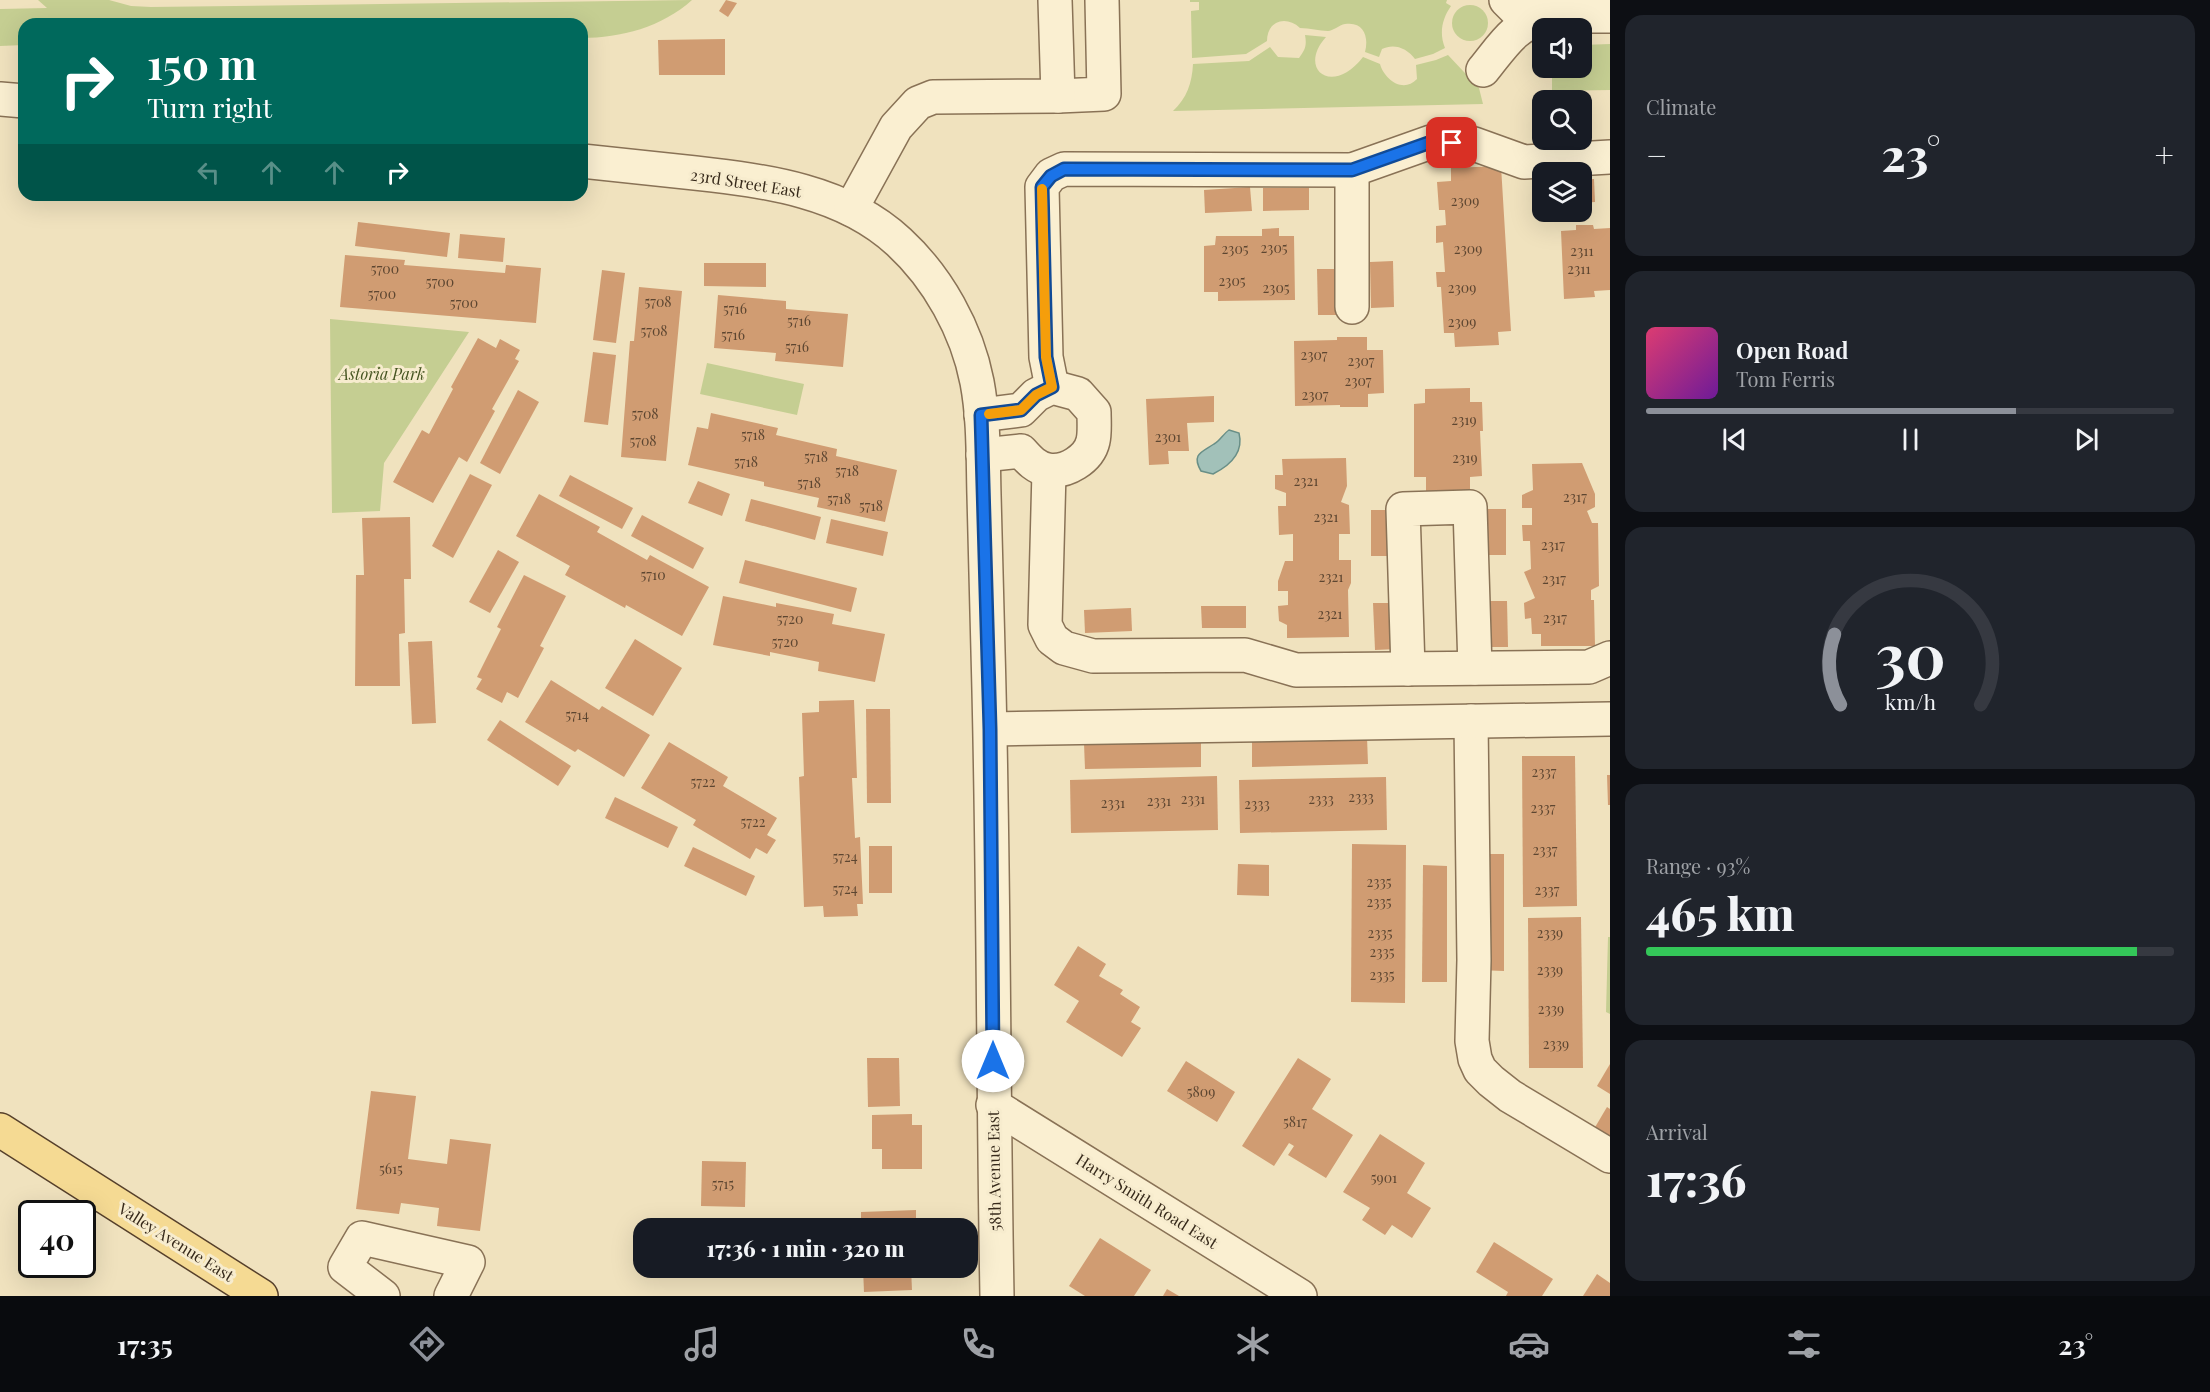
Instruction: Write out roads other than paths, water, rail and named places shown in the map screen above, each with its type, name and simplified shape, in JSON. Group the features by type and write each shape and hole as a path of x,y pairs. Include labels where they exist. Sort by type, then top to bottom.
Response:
{"main road":[{"name":"Valley Avenue East","path":"0,1130 261,1296"}],"street":[{"path":"1055,0 1058,96"},
{"path":"851,209 896,127 918,103 933,97 1104,94 1102,0"},
{"path":"1506,0 1516,10 1531,16 1610,16"},
{"path":"1483,70 1517,29 1532,20 1547,17"},
{"path":"0,99 18,100"},
{"path":"1052,387 1046,357 1042,187 1051,176 1064,169 1352,170 1431,142 1474,144 1524,162 1595,157"},
{"name":"23rd Street East","path":"588,162 731,177 780,185 819,195 851,209 867,217 898,241"},
{"path":"1352,170 1352,307"},
{"name":"58th Avenue East","path":"898,241 918,260 937,286 954,317 968,349 976,380 981,415 990,729 997,1296"},
{"path":"981,415 1021,410 1036,395 1052,387 1078,394 1094,412 1093,442 1083,459 1069,466 1049,471 1032,464 1021,451 982,455"},
{"path":"1049,471 1045,625 1052,639 1064,648 1094,656 1245,655 1296,670 1589,667 1610,658"},
{"path":"1408,669 1403,509 1470,507 1475,668"},
{"path":"990,729 1610,719"},
{"path":"1471,721 1474,960 1472,1041 1475,1059 1480,1070 1510,1096 1610,1156"},
{"name":"Harry Smith Road East","path":"993,1105 1300,1296"},
{"path":"383,1296 345,1267 362,1238 468,1262 451,1296"}],"water":[{"path":"1229,430 1239,433 1239,447 1234,458 1213,474 1201,471 1197,461 1199,454 1216,443"}],"park label":[{"name":"Astoria Park","path":"382,374"}]}
